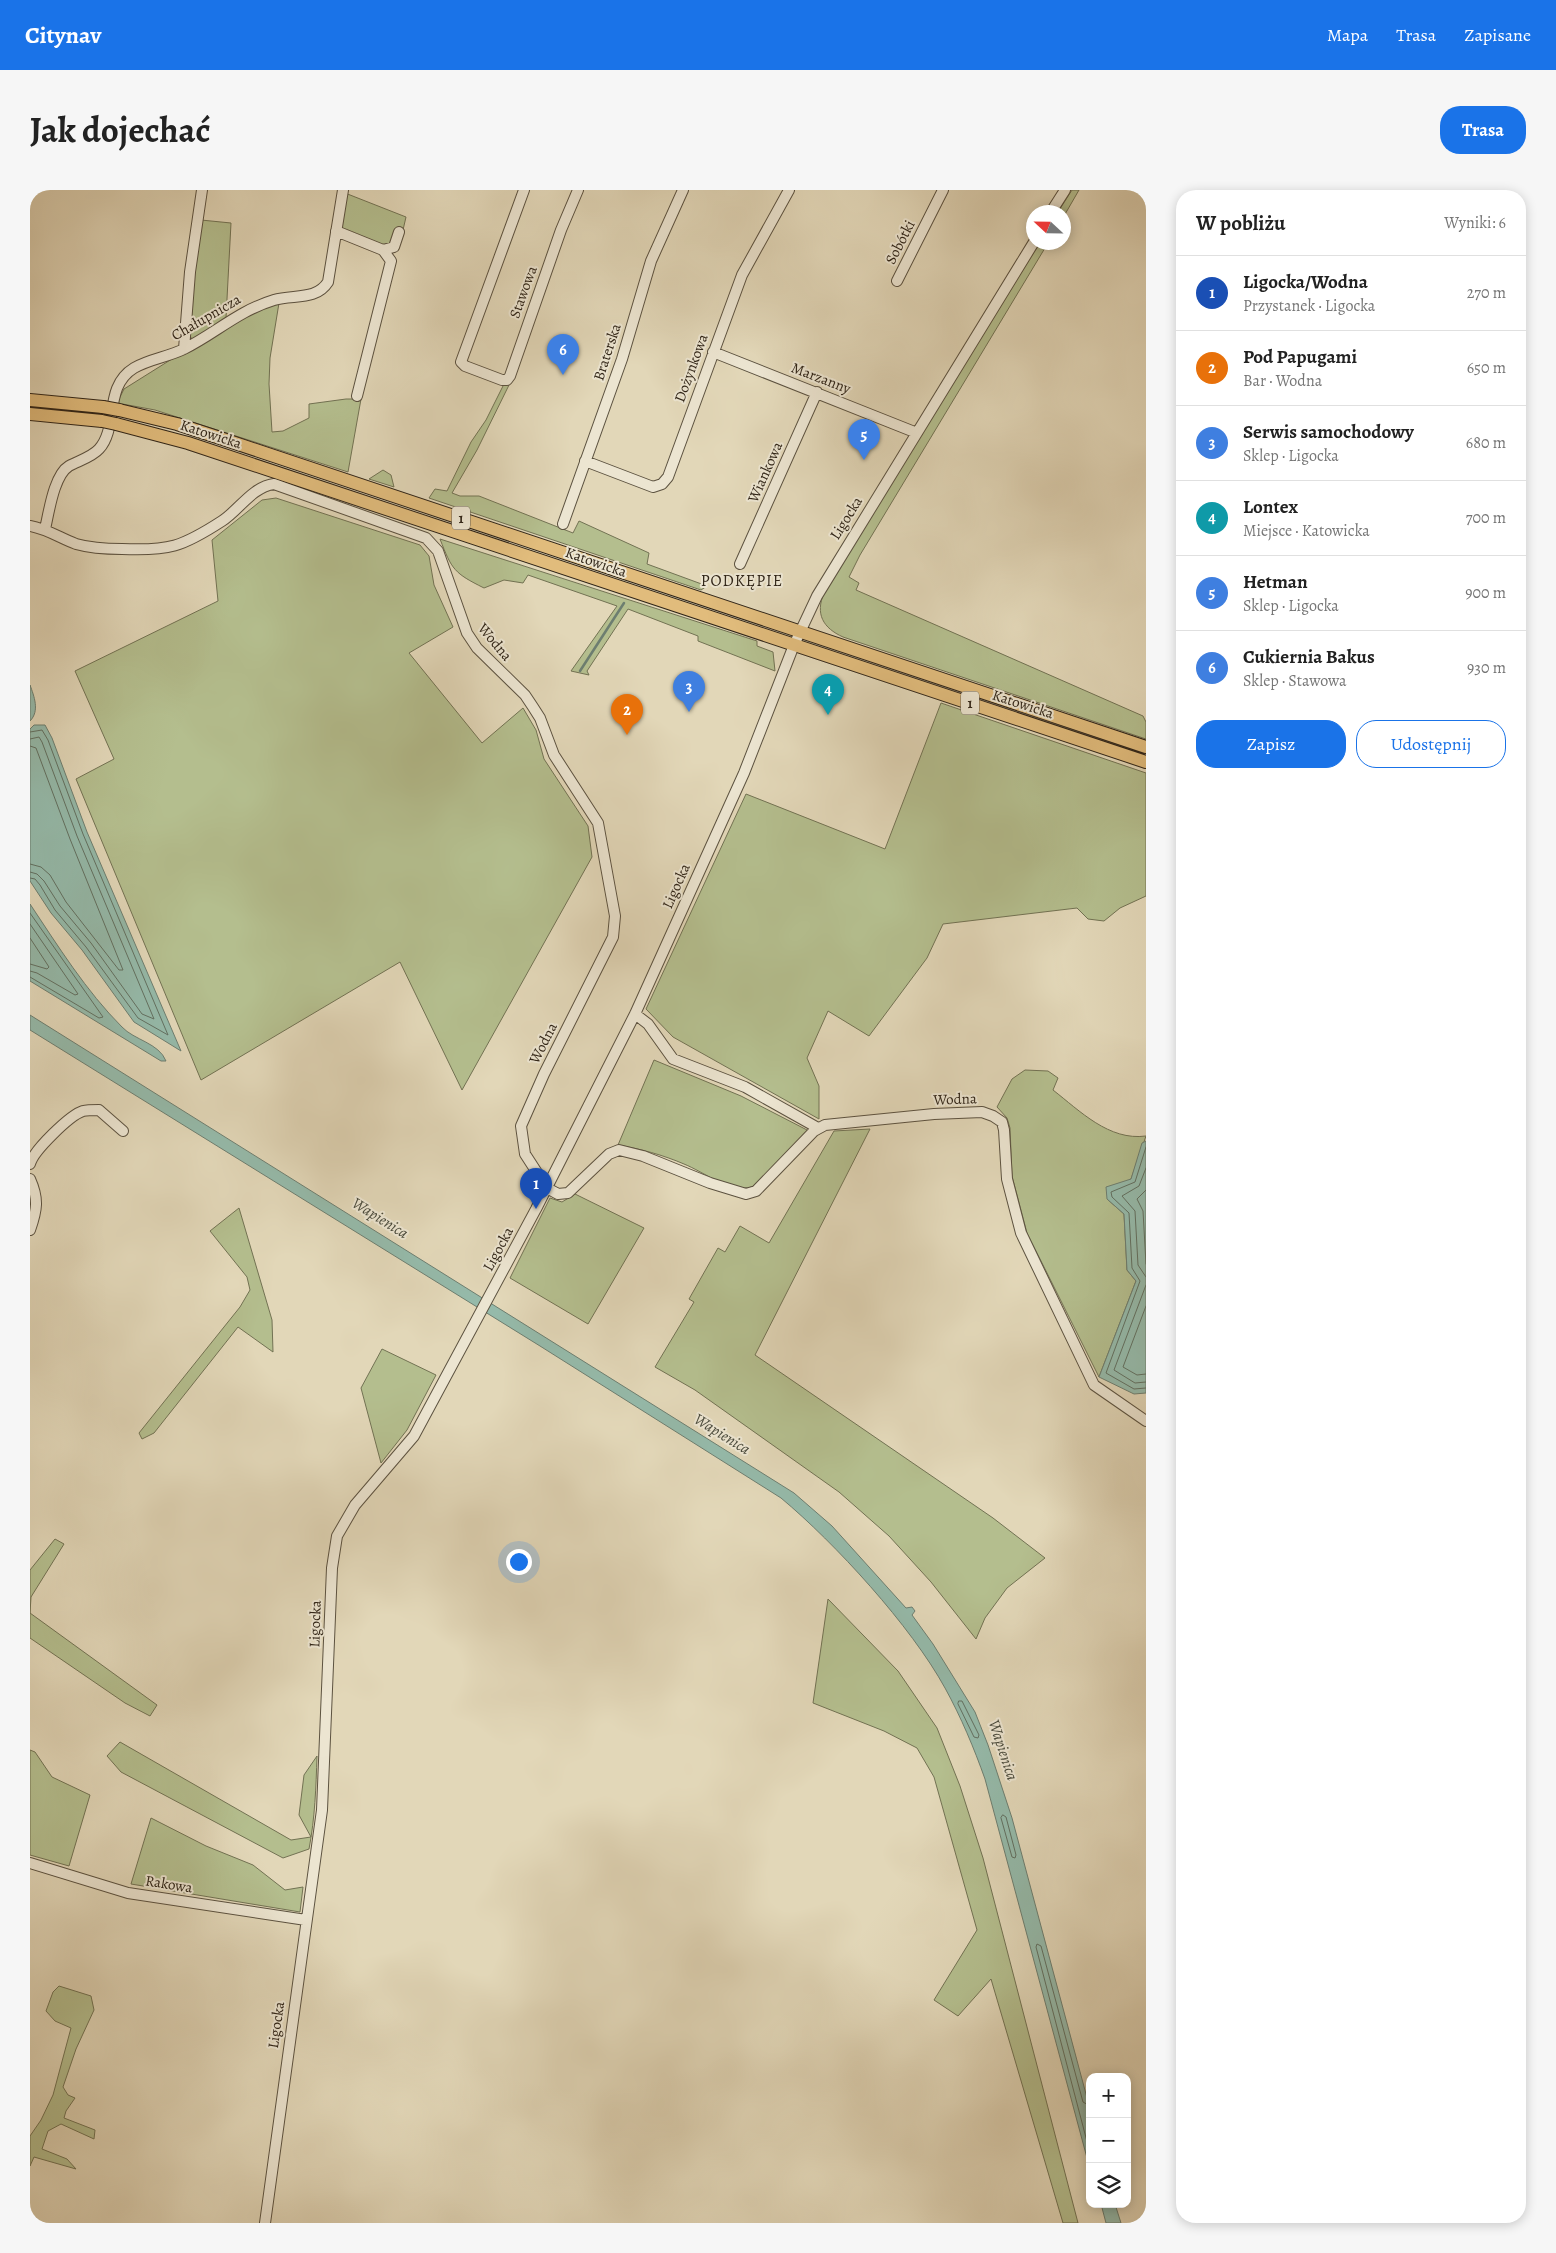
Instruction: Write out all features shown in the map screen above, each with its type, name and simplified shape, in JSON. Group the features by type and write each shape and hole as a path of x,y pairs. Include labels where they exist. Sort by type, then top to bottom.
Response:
{"main road":[{"name":"Katowicka","path":"30,400 120,410 203,432 1146,747"},
{"name":"Katowicka","path":"30,414 102,421 188,442 1146,762"}],"street":[{"path":"184,349 190,272 202,190"},
{"name":"Chałupnicza","path":"46,529 59,476 67,468 99,449 106,436 113,399 124,376 135,367 184,349 255,306 280,298 315,295 323,290 328,282 343,190"},
{"name":"Stawowa","path":"524,190 462,355 462,362 465,366 502,380 507,380 510,376 561,230 578,190"},
{"name":"Braterska","path":"563,524 622,359 651,261 683,190"},
{"name":"Dożynkowa","path":"585,461 653,487 662,484 668,477 742,275 789,190"},
{"name":"Sobótki","path":"896,282 943,190"},
{"path":"1056,205 1065,190"},
{"path":"336,231 383,250 391,261"},
{"path":"357,396 399,232"},
{"path":"383,250 394,247"},
{"name":"Ligocka","path":"264,2223 322,1810 332,1568 337,1536 354,1505 414,1436 547,1188 634,1014 744,773 794,645 822,585 1029,250"},
{"name":"Marzanny","path":"713,352 917,433"},
{"name":"Wiankowa","path":"740,564 817,392"},
{"name":"Wodna","path":"30,526 46,529 76,544 104,549 155,550 168,548 195,539 228,518 257,490 274,484 426,538 438,551 467,633 477,648 525,695 540,718 554,755 598,823 615,916 613,937 544,1074 521,1126 525,1154 547,1188"},
{"path":"547,1188 558,1194 568,1193 609,1154 619,1150 643,1156 710,1183 746,1194 756,1191 818,1128 745,1087 673,1059 648,1024 634,1014"},
{"path":"30,1164 31,1158 42,1143 82,1111 99,1110 122,1131"},
{"name":"Wodna","path":"818,1128 825,1125 934,1114 982,1112 1002,1122 1006,1179 1021,1233 1094,1385 1146,1422"},
{"path":"30,1179 37,1194 36,1214 30,1230"},
{"name":"Rakowa","path":"30,1863 128,1893 306,1920"}],"shaded area":[{"path":"1072,190 1079,190 1070,205 1062,205"},
{"path":"345,193 406,217 403,230 390,247 384,248 342,229 340,222"},
{"path":"201,220 231,223 226,318 193,339 188,336 194,261"},
{"path":"1035,250 1044,250 860,555 849,577 859,583 856,590 1143,716 1146,722 1146,739 843,637 830,629 823,619 820,607 824,593"},
{"path":"279,303 270,358 269,384 272,432 283,431 309,418 309,404 361,399 348,472 155,410 117,403 124,389 242,315"},
{"path":"511,381 477,450 452,493 460,496 479,496 573,533 579,521 649,553 647,564 707,586 701,590 429,498 435,489 447,491 471,442 486,420 504,384"},
{"path":"383,470 391,475 394,487 369,479"},
{"path":"276,498 420,545 429,556 434,585 453,627 409,653 482,743 523,708 536,730 544,759 588,826 592,857 462,1090 400,962 201,1080 76,779 114,759 75,671 218,601 212,540 262,500"},
{"path":"440,539 757,641 757,646 773,652 775,671 698,641 698,636 628,609 587,671 589,675 571,671 617,606 528,575 523,583 504,580 484,588 455,569"},
{"path":"941,703 1146,773 1146,896 1120,908 1104,921 1088,919 1077,908 943,924 927,958 869,1036 828,1011 807,1058 819,1086 819,1119 673,1037 646,1009 746,794 885,849"},
{"path":"654,1060 741,1096 809,1131 752,1187 744,1188 717,1181 668,1158 618,1145"},
{"path":"1025,1070 1048,1071 1058,1078 1053,1090 1096,1123 1107,1129 1120,1134 1146,1136 1131,1179 1107,1199 1124,1214 1127,1270 1136,1281 1099,1377 1027,1233 1012,1176 1010,1128 1007,1118 997,1107 1012,1079"},
{"path":"870,1129 755,1355 993,1518 1045,1558 1007,1588 985,1618 976,1639 931,1582 889,1536 839,1492 695,1390 655,1367 694,1302 689,1299 718,1248 725,1252 740,1226 769,1243 834,1131"},
{"path":"575,1194 644,1228 588,1324 510,1278 550,1198 562,1202"},
{"path":"239,1208 272,1320 273,1352 238,1327 154,1433 142,1439 139,1433 240,1307 250,1290 247,1277 210,1231"},
{"path":"382,1349 436,1375 407,1430 381,1463 361,1388"},
{"path":"55,1539 64,1544 31,1597 30,1613 30,1570"},
{"path":"828,1599 898,1671 937,1728 960,1786 983,1858 1078,2223 1063,2223 991,1979 958,2016 934,2000 977,1930 934,1777 917,1748 884,1731 813,1703"},
{"path":"30,1613 157,1705 150,1716 125,1703 30,1638"},
{"path":"120,1742 291,1840 311,1837 309,1849 283,1858 121,1772 107,1756"},
{"path":"30,1750 35,1752 52,1777 90,1795 69,1866 30,1855"},
{"path":"317,1756 316,1791 311,1837 299,1815 304,1775"},
{"path":"151,1818 206,1846 253,1865 285,1890 303,1887 300,1912 131,1884"},
{"path":"59,1986 91,1996 94,2010 76,2049 63,2087 68,2095 75,2098 66,2111 64,2118 95,2130 94,2139 61,2124 48,2131 42,2149 67,2159 76,2169 34,2157 30,2166 30,2136 41,2120 53,2095 71,2028 55,2021 46,2011 53,1992"}],"water":[{"path":"30,685 35,713 30,721"},
{"path":"34,725 45,725 52,738 87,832 181,1051 134,1022 82,950 51,913 30,881 30,729"},
{"path":"30,904 73,968 96,998 122,1027 158,1050 166,1061 161,1061 30,981"},
{"path":"30,1015 794,1493 832,1526 906,1608 912,1607 915,1611 912,1615 933,1644 975,1712 1012,1818 1086,2094 1086,2154 985,1779 967,1733 945,1688 913,1638 848,1562 781,1498 540,1346 30,1030"},
{"path":"1146,1141 1146,1393 1134,1394 1099,1377 1136,1281 1127,1270 1124,1214 1107,1199 1106,1187 1131,1179 1142,1143"},
{"path":"1102,2208 1116,2208 1121,2223 1106,2223"}],"waterway":[{"path":"580,671 624,603"}],"place":[{"name":"Cukiernia Bakus","path":"563,375"},
{"name":"Hetman","path":"864,460"},
{"name":"Serwis samochodowy","path":"689,712"},
{"name":"Lontex","path":"828,715"},
{"name":"Pod Papugami","path":"627,735"},
{"name":"Ligocka/Wodna","path":"536,1209"}],"district":[{"name":"PODKĘPIE","path":"742,581"}],"water label":[{"name":"Wapienica","path":"380,1218"},
{"name":"Wapienica","path":"722,1434"},
{"name":"Wapienica","path":"1003,1750"}]}
